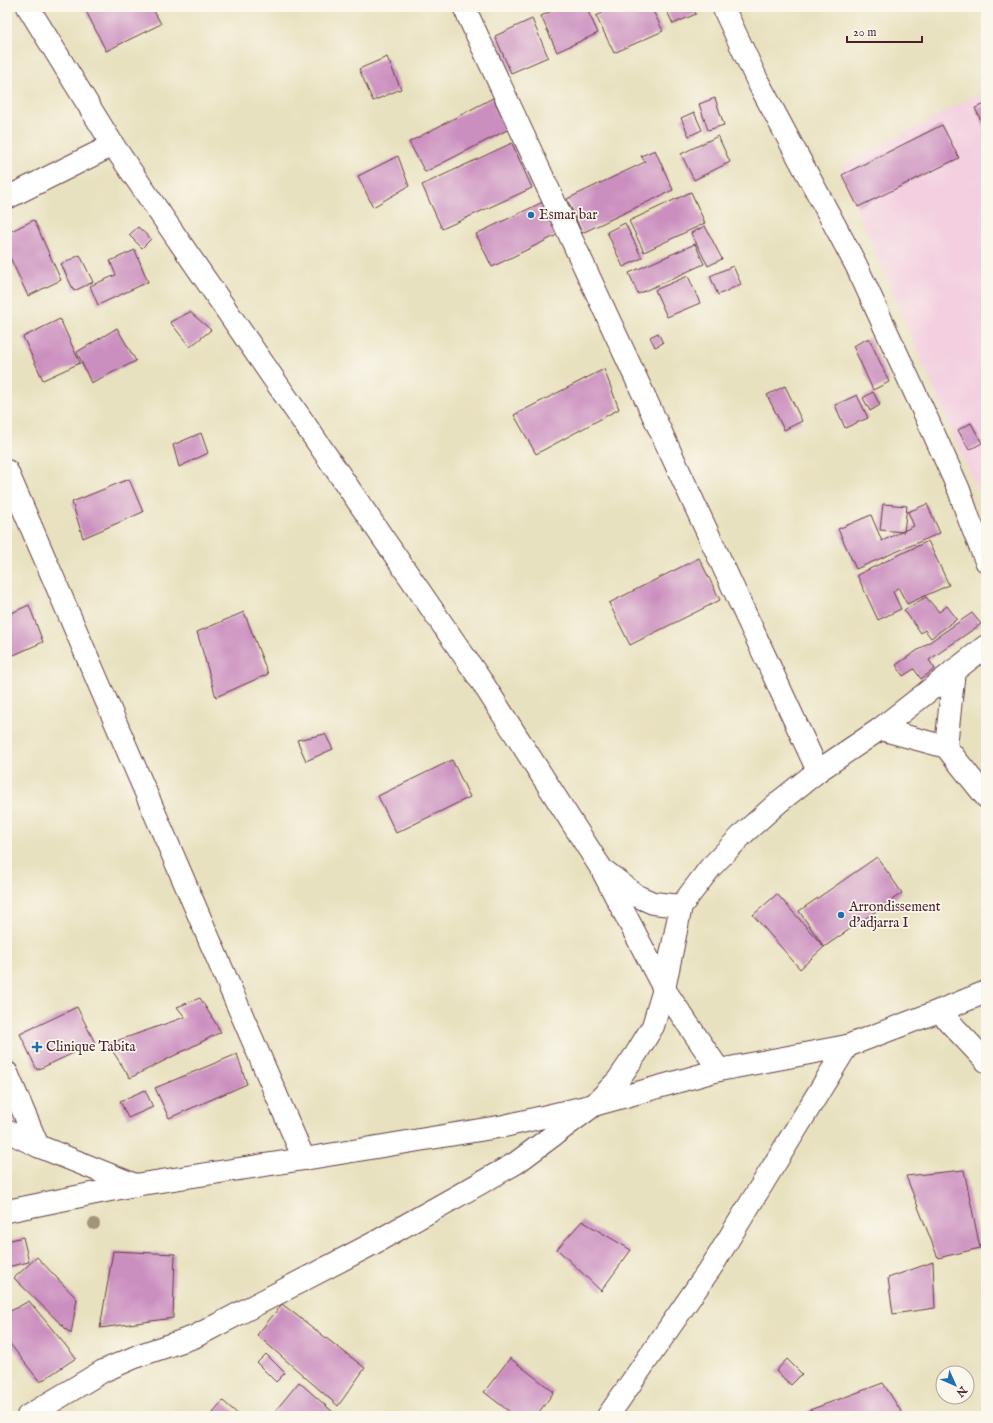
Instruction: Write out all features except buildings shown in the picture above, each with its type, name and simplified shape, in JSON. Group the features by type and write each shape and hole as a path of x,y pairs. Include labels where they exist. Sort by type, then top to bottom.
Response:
{"street":[{"path":"28,7 113,145 482,682 601,868 664,989 719,1070"},
{"path":"464,7 818,772"},
{"path":"722,7 758,82 856,265 959,490 986,561"},
{"path":"7,198 113,145"},
{"path":"7,471 304,1159"},
{"path":"28,1416 102,1371 140,1355 194,1337 374,1243 516,1163 594,1105 618,1080 653,1026 664,989 681,906 710,868 744,833 780,801 818,772 880,729 986,646"},
{"path":"946,747 954,670"},
{"path":"880,729 946,747 986,797"},
{"path":"601,868 637,896 653,903 681,906"},
{"path":"7,1211 135,1185 504,1126 594,1105 719,1070 847,1046 986,992"},
{"path":"939,1011 986,1061"},
{"path":"608,1416 712,1266 847,1046"},
{"path":"7,1073 38,1146"},
{"path":"7,1131 38,1146 135,1185"}],"shaded area":[{"path":"986,90 986,510 842,175 842,166"}],"place":[{"name":"Esmar bar","path":"531,215"},
{"name":"Arrondissement d'adjarra I","path":"841,915"},
{"name":"Clinique Tabita","path":"37,1047"}]}
